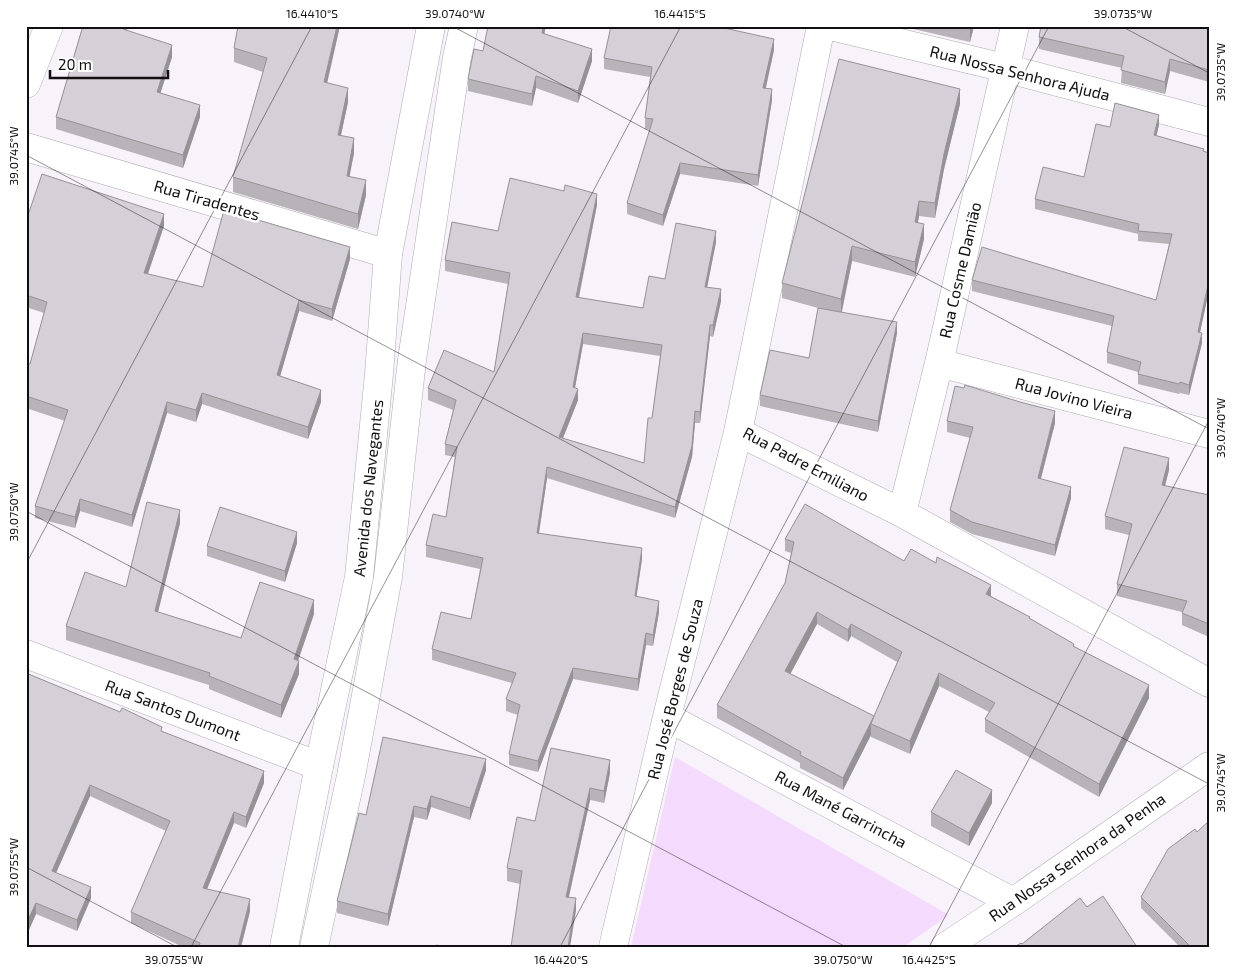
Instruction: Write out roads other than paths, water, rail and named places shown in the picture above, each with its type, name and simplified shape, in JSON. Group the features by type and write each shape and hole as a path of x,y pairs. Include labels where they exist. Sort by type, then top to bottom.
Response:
{"street":[{"path":"26,84 49,26"},
{"name":"Avenida dos Navegantes","path":"284,947 319,766 359,577 379,374 388,254 431,26"},
{"name":"Avenida dos Navegantes","path":"314,947 351,776 388,577 412,360 457,57 464,26"},
{"name":"Rua Padre Emiliano","path":"821,26 738,432 902,514 1209,683"},
{"name":"Rua Nossa Senhora Ajuda","path":"830,26 1005,68 1209,122"},
{"name":"Rua Cosme Damião","path":"902,514 939,363 1016,26"},
{"name":"Rua Tiradentes","path":"26,147 388,254"},
{"name":"Rua Jovino Vieira","path":"939,363 1209,434"},
{"name":"Rua José Borges de Souza","path":"613,947 738,432"},
{"name":"Rua Santos Dumont","path":"26,654 319,766"},
{"name":"Rua Mané Garrincha","path":"668,717 1013,902"},
{"name":"Rua Nossa Senhora da Penha","path":"945,947 1209,766"}]}
